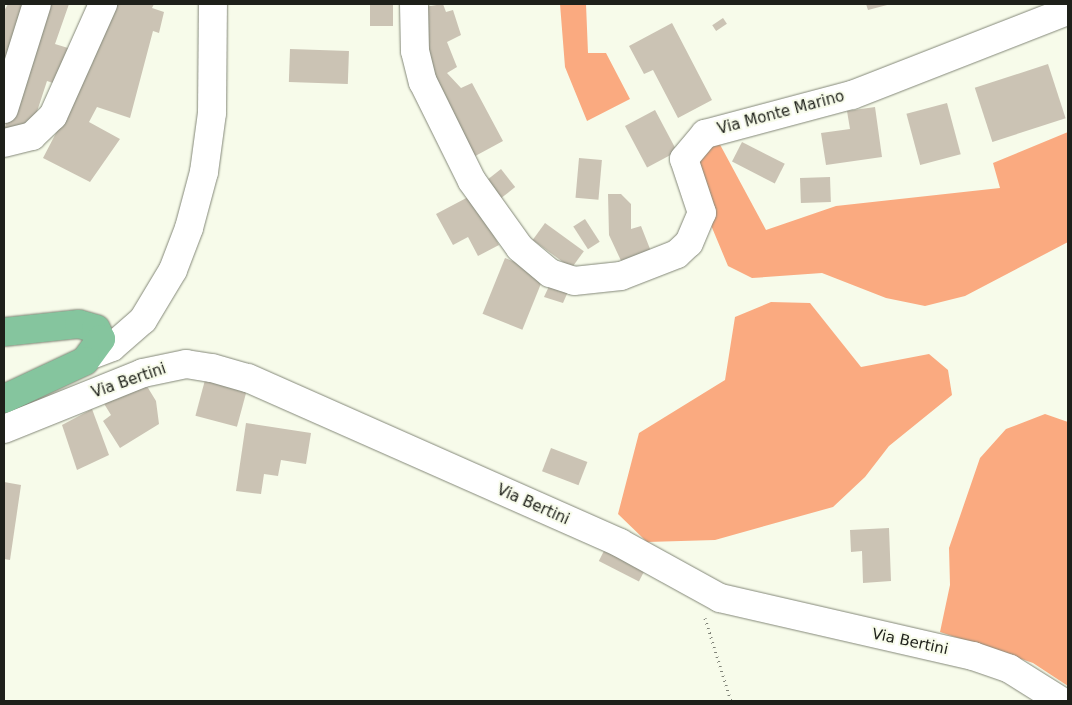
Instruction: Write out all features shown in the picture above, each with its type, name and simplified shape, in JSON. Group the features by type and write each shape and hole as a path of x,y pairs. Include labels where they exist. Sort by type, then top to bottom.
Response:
{"main road":[{"path":"4,332 85,325 100,333 94,354 74,368 4,399"}],"street":[{"path":"4,109 38,4"},
{"path":"4,143 32,136 53,116 103,4"},
{"path":"94,354 112,347 142,320 173,270 189,228 204,172 212,113 213,4"},
{"name":"Via Monte Marino","path":"414,4 415,52 423,82 472,181 520,248 550,273 574,281 621,276 677,254 690,243 702,213 684,159 704,134 842,98 1068,11"},
{"name":"Via Bertini","path":"4,429 150,371 186,364 212,368 248,378 620,543 695,587 752,608 974,656 1010,669 1061,701"}],"path":[{"path":"695,587 731,701"}],"shaded area":[{"path":"560,4 586,4 588,53 606,53 630,99 587,121 565,67"},
{"path":"1068,132 1068,242 965,296 925,306 886,298 822,273 752,278 728,266 708,218 697,144 717,139 766,230 836,206 1000,188 993,163"},
{"path":"771,302 810,303 861,367 929,354 948,370 952,395 889,446 865,477 833,507 715,540 647,542 618,514 639,433 725,380 735,317"},
{"path":"1045,414 1068,422 1068,686 1033,663 940,632 950,585 949,548 980,458 1006,429"}],"building":[{"path":"8,4 32,4 4,96 4,11"},
{"path":"42,4 69,4 55,44 68,48 56,84 47,81 31,130 4,130"},
{"path":"111,4 154,4 152,8 164,12 159,33 153,31 130,118 97,107 89,122 120,139 90,182 43,158 92,64"},
{"path":"370,4 393,4 393,26 370,26"},
{"path":"443,4 446,12 453,10 461,35 447,42 457,67 447,73 461,88 472,83 503,141 466,161 425,74 418,8"},
{"path":"866,4 891,4 868,10"},
{"path":"723,18 727,24 716,31 712,25"},
{"path":"672,23 712,100 678,118 653,70 644,74 629,46"},
{"path":"290,49 349,51 348,84 289,82"},
{"path":"1048,64 1066,118 992,142 975,88"},
{"path":"947,103 961,154 920,165 906,114"},
{"path":"875,107 882,157 826,165 821,133 850,129 847,111"},
{"path":"655,110 677,151 647,167 625,126"},
{"path":"742,142 785,164 775,183 732,162"},
{"path":"579,158 602,160 598,200 576,198"},
{"path":"501,169 515,187 497,201 483,183"},
{"path":"830,177 831,202 801,203 800,178"},
{"path":"608,194 621,194 631,204 631,229 641,226 652,254 623,265 609,235"},
{"path":"472,195 499,245 478,256 468,237 453,245 436,214"},
{"path":"585,219 600,242 588,249 573,227"},
{"path":"545,223 584,251 571,268 533,240"},
{"path":"505,258 545,274 522,330 483,314"},
{"path":"551,282 570,287 563,303 544,297"},
{"path":"142,378 156,401 159,424 120,448 103,421 111,415 103,402"},
{"path":"205,380 247,391 237,427 195,416"},
{"path":"92,409 109,455 77,470 62,425"},
{"path":"246,423 311,433 306,464 281,460 278,476 264,474 261,494 236,491"},
{"path":"551,448 587,462 578,485 542,471"},
{"path":"4,482 21,485 10,560 4,559"},
{"path":"889,528 891,581 863,583 862,551 851,552 850,530"},
{"path":"607,545 647,565 639,581 599,561"}]}
